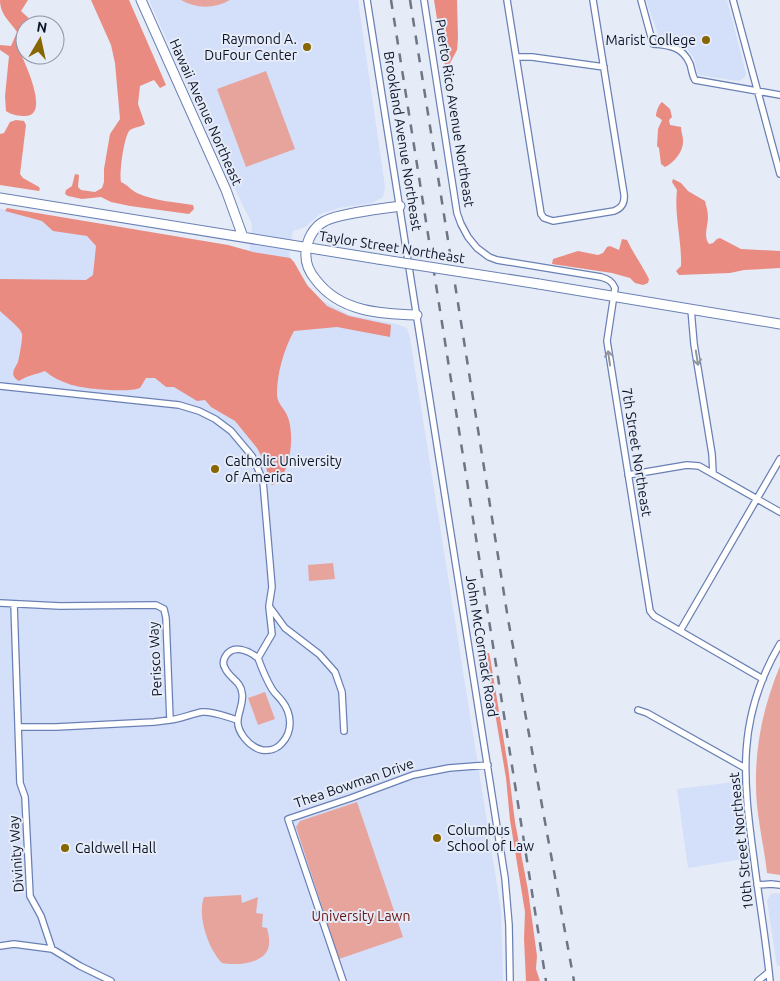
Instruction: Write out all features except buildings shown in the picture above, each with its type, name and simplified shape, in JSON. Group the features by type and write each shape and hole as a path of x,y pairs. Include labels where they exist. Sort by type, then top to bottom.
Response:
{"main road":[{"name":"Hawaii Avenue Northeast","path":"141,0 226,190 244,237"},
{"name":"Taylor Street Northeast","path":"0,198 780,324"},
{"path":"400,206 327,220 317,226 310,236 305,260 309,271 321,287 337,300 363,310 417,315"}],"street":[{"name":"Brookland Avenue Northeast","path":"367,0 417,315"},
{"name":"Puerto Rico Avenue Northeast","path":"424,0 457,213 466,233 480,251 497,260 608,279 615,288 614,297"},
{"path":"507,0 541,214 544,218 553,221 614,211 623,204 624,194 593,0"},
{"path":"641,0 653,44 669,45 681,51 689,62 695,80 780,95"},
{"path":"733,0 780,174"},
{"path":"516,57 532,57 604,67"},
{"name":"7th Street Northeast","path":"614,297 607,341 650,611 654,616 680,631"},
{"path":"691,310 694,344 712,454 713,473"},
{"name":"John McCormack Road","path":"417,315 508,901 510,981"},
{"path":"0,386 179,405 199,411 215,419 231,431 252,456 263,481 272,587 269,606 272,634 258,658"},
{"path":"763,679 680,631 780,459"},
{"path":"628,475 690,465 700,466 780,512"},
{"name":"Perisco Way","path":"0,604 60,606 156,605 164,609 166,618 170,720"},
{"name":"Divinity Way","path":"14,604 20,783 25,797 30,896 41,916 52,949"},
{"path":"269,606 285,628 319,654 335,672 343,698 344,731"},
{"name":"10th Street Northeast","path":"770,981 746,798 745,768 749,728 763,679 780,644"},
{"path":"234,649 246,651 258,658 264,676 286,707 290,719 290,731 281,745 277,748 263,750 250,745 244,739 238,720 242,705 242,689 225,669 224,658 234,649"},
{"path":"638,710 647,713 745,768"},
{"path":"18,728 154,722 181,719 201,712 210,712 238,720"},
{"name":"Thea Bowman Drive","path":"343,981 288,819 413,775 449,768 488,765"},
{"path":"758,885 780,885"},
{"path":"0,946 14,944 52,949 80,966 112,981"},
{"path":"758,981 769,972"}],"shaded area":[{"path":"0,0 28,0 21,11 25,15 15,15 15,29 4,14"},
{"path":"91,0 129,0 166,85 160,88 154,80 140,86 138,104 145,124 130,130 128,133 122,155 121,182 135,192 150,198 193,205 194,209 189,214 130,206 111,202 101,197 82,199 65,194 66,190 72,186 75,174 79,175 78,187 81,190 95,192 102,188 110,134 120,119 115,63 111,45"},
{"name":"Catholic University of America","path":"149,0 358,0 385,187 383,197 372,203 339,208 320,214 305,227 293,231 289,255 309,287 321,300 350,315 407,328 410,338 501,910 503,981 0,981 0,209 250,250 252,224 216,150"},
{"path":"434,0 457,0 457,50 448,67 445,65 443,57"},
{"name":"Marist College","path":"646,0 727,0 746,74 745,77 739,81 698,75 694,58 685,46 672,39 659,37"},
{"path":"15,37 15,65 25,65 34,87 36,107 32,114 25,116 15,115 6,111 5,96 9,56 0,50 0,45 11,46"},
{"path":"662,102 670,109 672,117 669,120 670,125 681,127 683,140 678,156 665,167 661,164 659,148 657,146 658,129 662,120 656,114"},
{"path":"16,120 24,121 26,125 20,174 23,178 39,187 39,191 0,185 0,134 4,133 10,122"},
{"path":"673,179 705,201 708,217 706,238 709,244 720,238 741,249 780,251 780,268 744,270 730,273 679,275 676,271 681,266 676,209 677,190 672,182"},
{"path":"7,208 228,245 253,252 290,258 307,285 327,306 349,316 391,325 390,337 337,327 294,331 282,361 277,394 279,402 287,415 291,432 290,453 284,473 272,485 265,463 257,448 235,421 211,407 205,400 197,401 174,387 166,387 155,378 146,378 140,388 116,390 75,386 59,380 45,371 19,381 14,377 13,372 18,362 22,334 16,325 0,311 0,279 86,280 93,275 96,246 87,236 53,231 42,221 5,211"},
{"path":"622,239 627,240 649,279 648,283 643,285 635,283 630,278 612,273 552,264 553,259 578,251 598,255 610,246 619,250"},
{"path":"487,653 489,653 490,657 508,766 515,822 528,890 537,956 536,969 540,981 526,981 525,912"},
{"path":"734,782 743,859 688,868 677,789"},
{"path":"771,894 780,894 780,966 777,966 767,900"}],"green space":[{"path":"181,0 230,0 218,5 205,7"},
{"path":"266,71 295,149 246,167 217,89"},
{"path":"333,563 335,579 309,581 308,565"},
{"path":"780,666 780,875 767,873 757,807 756,771 759,740 765,710"},
{"path":"265,692 275,719 258,725 248,698"},
{"name":"University Lawn","path":"357,802 403,937 339,959 296,827 300,821"},
{"path":"241,895 242,903 258,897 256,913 263,914 262,927 267,928 269,944 267,951 257,960 243,964 222,963 212,949 205,932 202,913 204,897"}],"railway":[{"path":"391,0 546,981"},
{"path":"410,0 508,619 574,981"}],"place":[{"name":"Marist College","path":"706,40"},
{"name":"Raymond A. DuFour Center","path":"307,47"},
{"name":"Catholic University of America","path":"215,469"},
{"name":"Columbus School of Law","path":"437,838"},
{"name":"Caldwell Hall","path":"65,848"}]}
